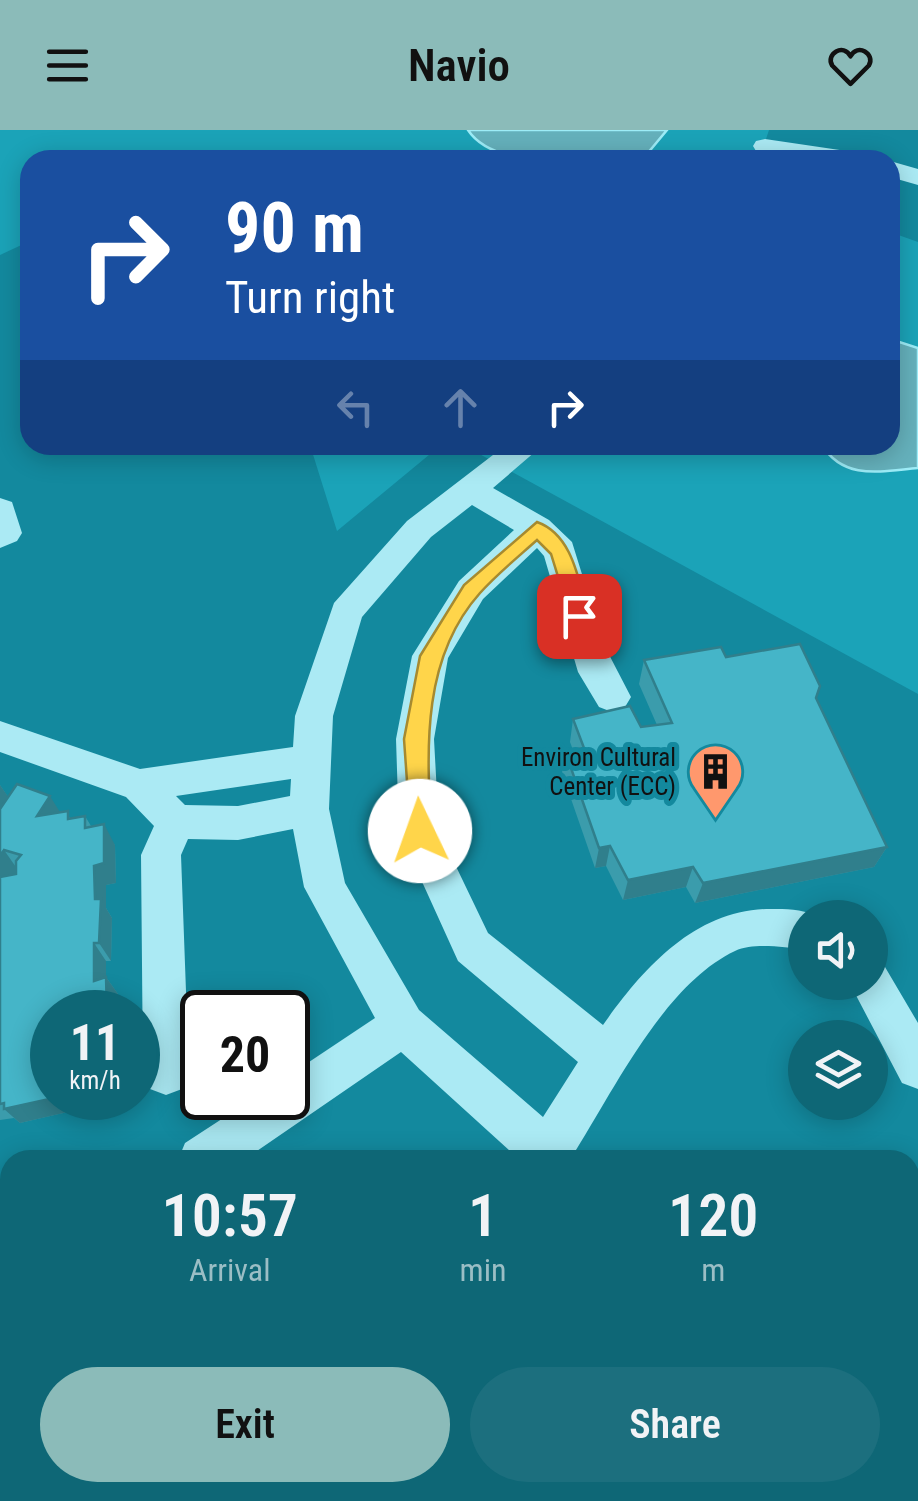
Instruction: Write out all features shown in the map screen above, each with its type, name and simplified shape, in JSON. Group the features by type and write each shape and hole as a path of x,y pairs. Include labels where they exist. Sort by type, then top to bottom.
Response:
{"street":[{"path":"764,145 796,150"},
{"path":"514,455 392,557 346,612 314,716 309,809 324,887 403,1025 544,1150"},
{"path":"469,490 537,528 560,551 586,645 596,672 612,697"},
{"path":"0,510 5,533 0,536"},
{"path":"537,528 471,590 430,656 415,739 420,831 474,946 609,1059"},
{"path":"0,736 140,785 176,822 238,823 309,809"},
{"path":"140,785 310,760"},
{"path":"166,1073 162,855 176,822"},
{"path":"555,1150 646,1002 722,936 760,927 788,929"},
{"path":"881,1000 918,1067"},
{"path":"217,1150 403,1025"}],"shaded area":[{"path":"0,130 769,130 762,150 20,150 20,246 0,255"},
{"path":"468,130 667,130 650,150 494,150"},
{"path":"900,236 918,242 918,694 481,455 900,455"},
{"path":"900,342 918,348 918,468 865,471 841,464 831,456 900,455"},
{"path":"313,455 429,455 337,531"}],"building":[{"name":"Environ Cultural Center (ECC)","path":"800,644 820,686 816,698 887,847 703,883 693,867 628,880 610,846 599,848 565,751 584,748 573,719 630,706 641,727 672,723 644,660 721,647 726,657"},
{"path":"17,784 50,796 37,816 68,811 68,819 85,816 85,828 104,824 104,863 94,866 95,899 101,899 99,943 94,943 94,981 106,977 106,990 30,990 30,1103 4,1109 4,1103 0,1104 0,877 16,874 16,861 21,855 4,850 0,856 0,809"}],"place":[{"name":"Environ Cultural Center (ECC)","path":"715,820"}],"route":[{"path":"420,831 415,739 430,656 471,590 537,528 560,551 579,616"}]}
